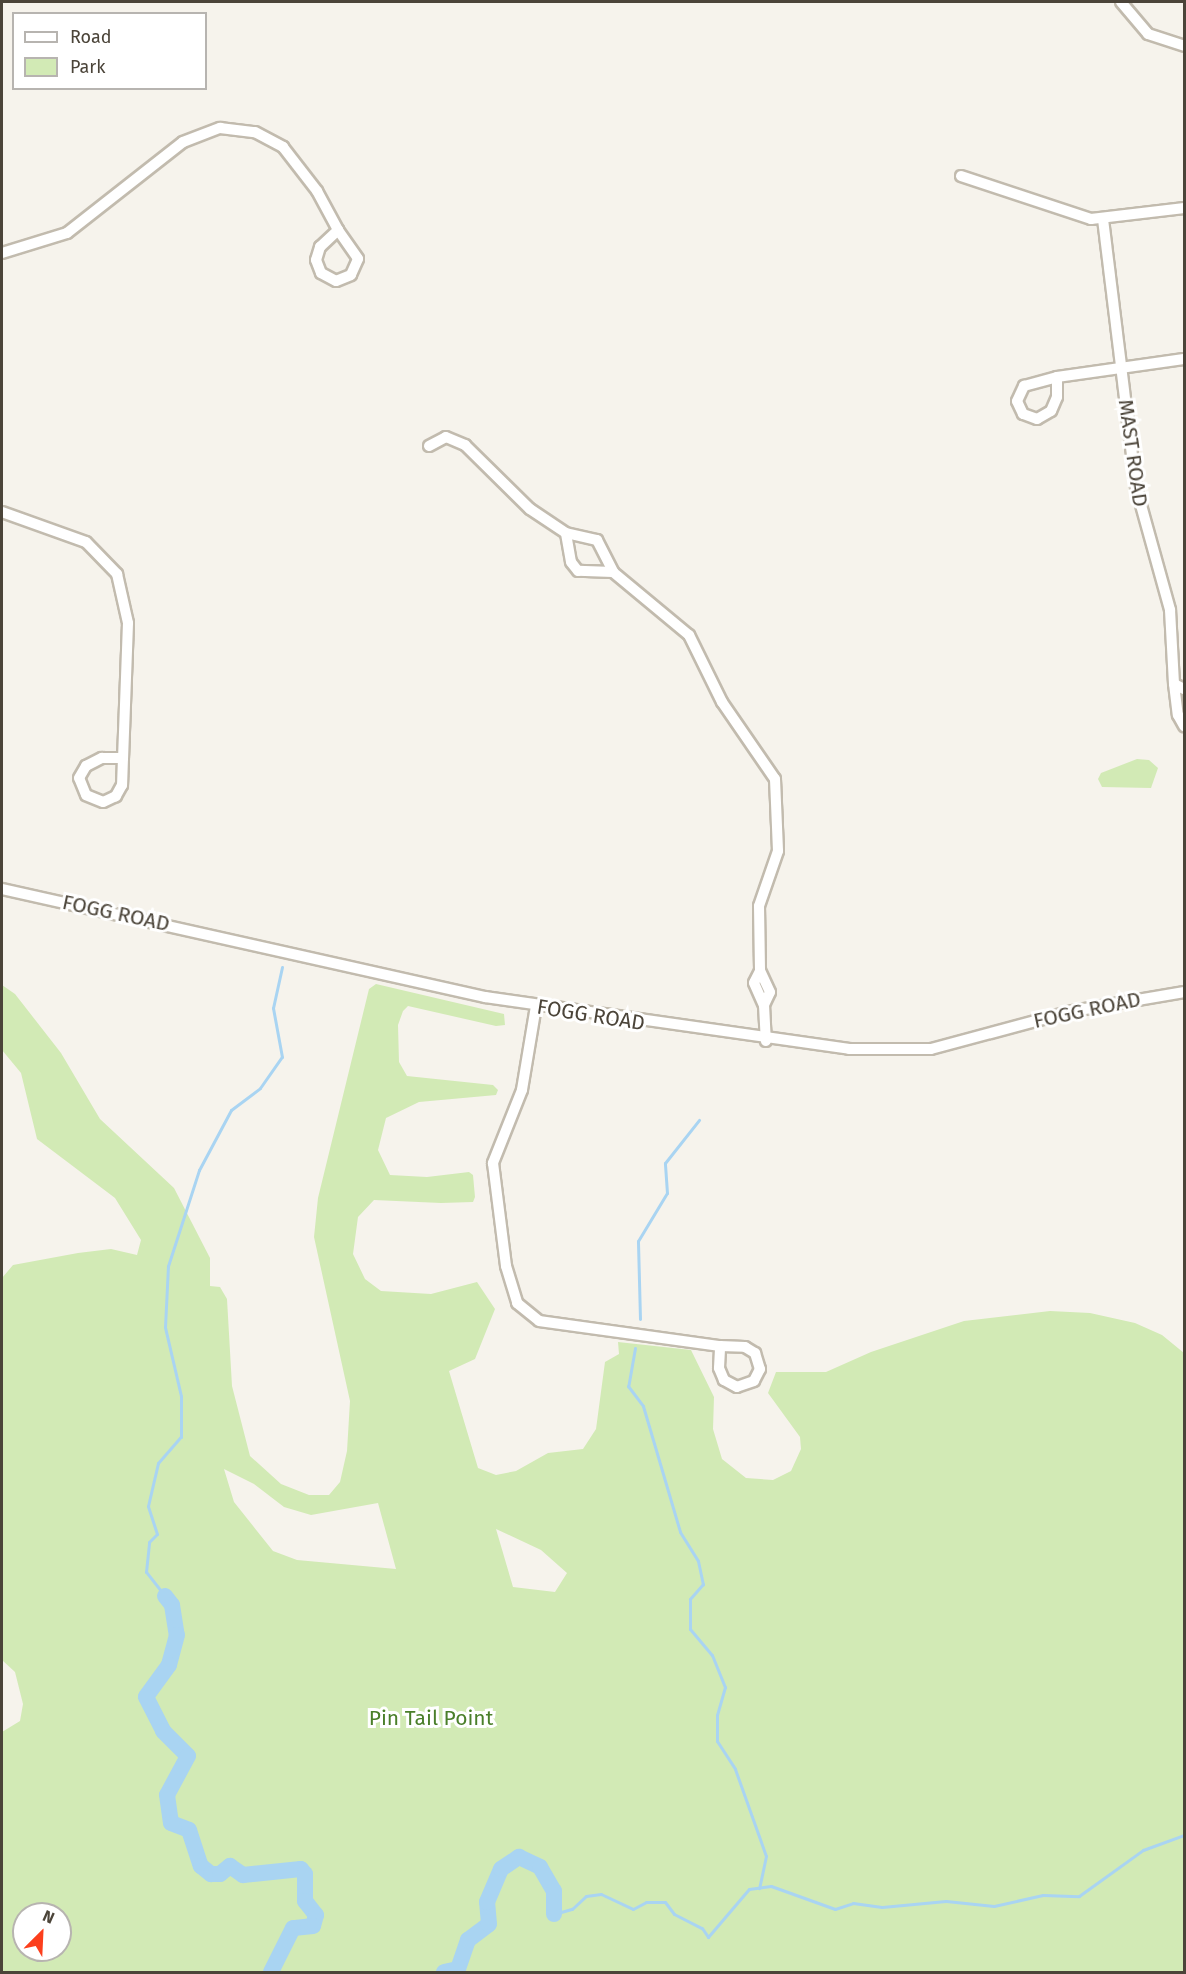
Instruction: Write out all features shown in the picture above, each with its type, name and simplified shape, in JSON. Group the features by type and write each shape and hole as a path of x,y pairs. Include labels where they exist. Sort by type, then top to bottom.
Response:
{"street":[{"path":"1121,2 1148,34 1185,46"},
{"path":"2,253 67,233 183,142 220,128 255,132 283,147 318,191 338,230 358,260 351,275 336,281 321,273 316,257 338,230"},
{"path":"961,176 1087,218 1103,219 1185,208"},
{"name":"MAST ROAD","path":"1103,219 1140,507 1170,609 1179,687 1178,715 1185,726"},
{"path":"1057,377 1058,397 1051,411 1037,419 1023,414 1017,401 1024,386 1057,377 1185,359"},
{"path":"429,446 446,437 465,445 530,508 566,533 597,540 613,572 688,635 722,702 776,779 778,851 759,906 760,971 755,993 764,1005 766,1041"},
{"path":"2,512 86,542 117,574 128,623 123,758 122,785 116,796 103,802 86,795 79,778 86,766 102,758 123,758"},
{"path":"566,533 571,562 578,571 613,572"},
{"name":"FOGG ROAD","path":"2,889 403,980 536,1006 766,1041 911,1052 1073,1011 1185,992"},
{"path":"536,1006 522,1090 493,1163 507,1274 517,1303 539,1321 720,1346 745,1347 755,1353 760,1369 754,1382 737,1387 724,1380 719,1368 720,1346"}],"green space":[{"path":"1137,759 1149,760 1158,768 1151,788 1102,787 1098,779 1101,773"},
{"name":"Pin Tail Point","path":"376,984 504,1014 505,1025 496,1026 408,1006 403,1011 398,1025 399,1062 407,1076 493,1085 498,1090 496,1095 419,1102 386,1118 378,1150 390,1175 427,1177 469,1172 473,1175 475,1197 473,1202 441,1203 374,1200 358,1217 353,1254 365,1279 381,1291 431,1294 477,1282 495,1309 475,1359 449,1371 478,1468 496,1475 516,1471 548,1453 583,1449 596,1429 605,1362 619,1354 618,1342 691,1350 714,1397 713,1429 722,1459 746,1478 773,1480 791,1471 801,1449 800,1437 768,1393 776,1372 826,1372 871,1352 964,1321 1050,1311 1090,1313 1135,1323 1162,1335 1184,1353 1184,1972 2,1972 2,1732 20,1721 23,1704 15,1672 2,1660 2,1278 13,1265 78,1253 111,1249 137,1255 141,1240 115,1198 37,1139 21,1073 2,1050 2,985 15,994 61,1053 100,1119 174,1188 210,1258 210,1286 220,1287 227,1299 232,1386 250,1456 281,1484 309,1495 329,1495 340,1482 347,1451 350,1401 314,1237 318,1198 369,989","holes":["224,1469 254,1484 284,1507 311,1515 378,1503 396,1569 297,1560 273,1551 234,1502","496,1529 541,1550 567,1573 555,1592 513,1587"]}],"waterway":[{"path":"165,1596 146,1572 149,1542 157,1534 148,1506 158,1463 181,1437 181,1396 165,1327 168,1266 199,1170 231,1110 260,1088 282,1057 273,1008 282,967"},
{"path":"640,1319 638,1241 667,1193 665,1163 699,1120"},
{"path":"635,1348 628,1386 643,1406 680,1532 698,1561 703,1584 690,1599 690,1629 712,1655 725,1687 717,1715 717,1741 735,1769 766,1856 759,1888"},
{"path":"165,1596 172,1605 177,1635 169,1665 146,1697 163,1731 188,1756 167,1795 171,1823 189,1830 201,1866 211,1874 220,1874 230,1866 243,1875 301,1869 305,1874 305,1901 316,1915 313,1926 293,1928 271,1972"},
{"path":"554,1914 572,1909 586,1896 601,1894 633,1909 646,1902 665,1902 674,1914 702,1928 708,1937 749,1889 771,1886 835,1909 853,1903 882,1907 946,1901 994,1906 1043,1895 1079,1896 1143,1850 1184,1835"},
{"path":"444,1972 458,1969 468,1940 489,1924 487,1902 501,1869 519,1857 540,1867 554,1891 554,1914"}]}
